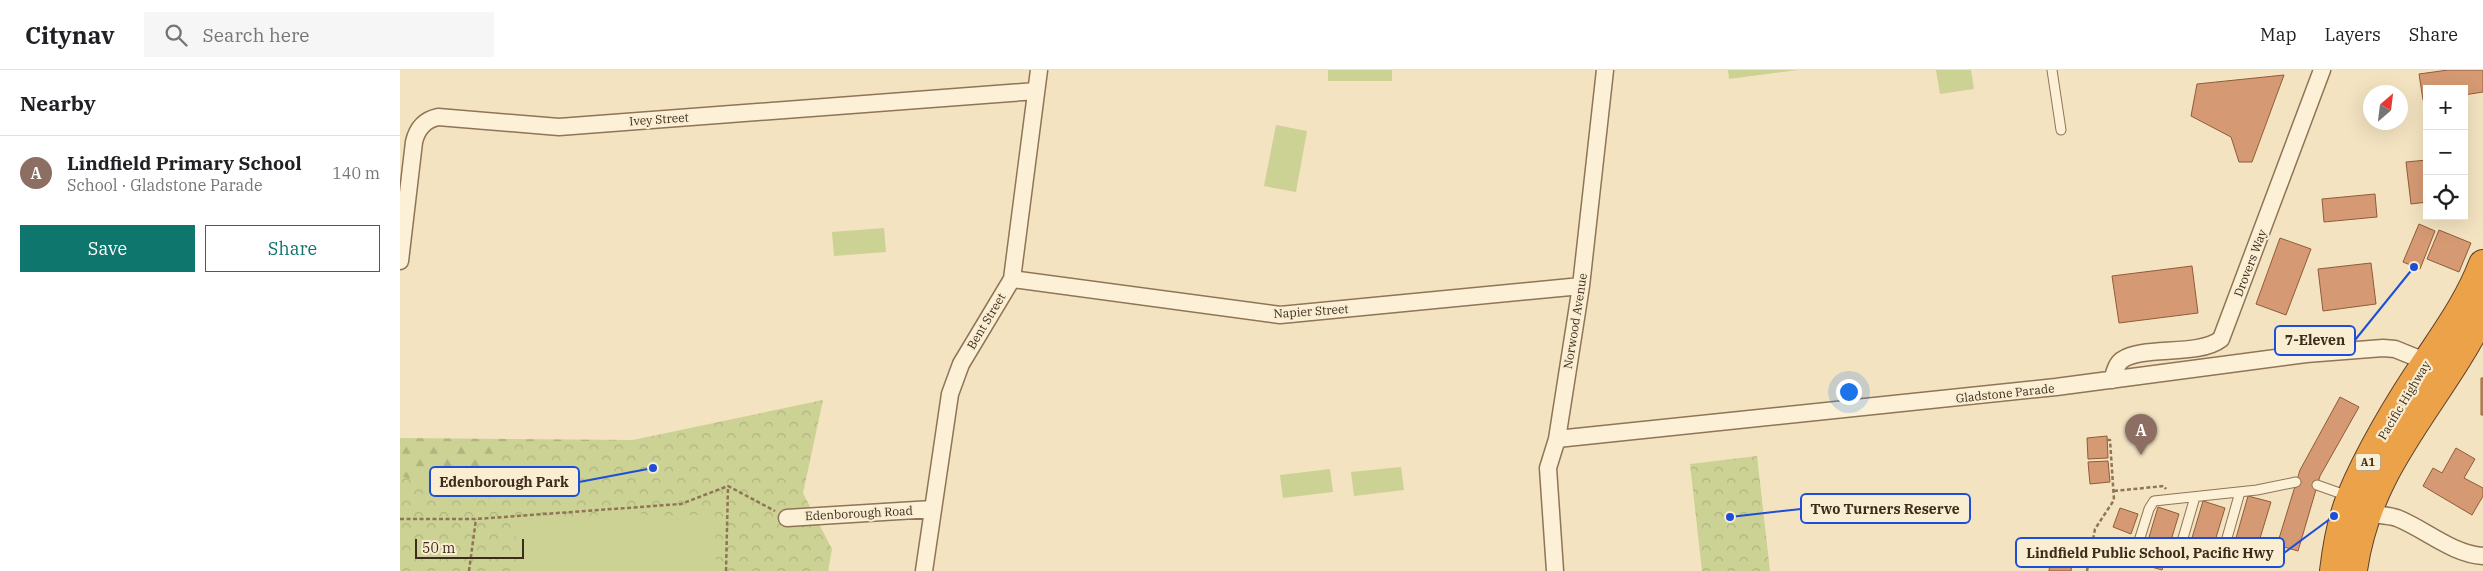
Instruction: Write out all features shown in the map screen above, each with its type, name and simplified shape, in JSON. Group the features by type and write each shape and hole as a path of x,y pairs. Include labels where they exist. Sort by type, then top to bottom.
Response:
{"highway":[{"name":"Pacific Highway","path":"2334,571 2338,540 2358,505 2394,454 2438,366 2453,324 2483,264"},
{"name":"Pacific Highway","path":"2438,366 2483,312"},
{"name":"Pacific Highway","path":"2353,571 2358,505"}],"street":[{"name":"Bent Street","path":"924,571 950,394 961,364 1012,279 1039,70"},
{"name":"Norwood Avenue","path":"1555,571 1548,468 1557,439 1581,286 1606,70"},
{"name":"Drovers Way","path":"2112,380 2118,365 2130,357 2208,346 2220,339 2322,70"},
{"name":"Ivey Street","path":"400,261 414,142 418,132 430,118 438,117 559,127 1036,91"},
{"name":"Napier Street","path":"1012,279 1280,315 1581,286"},
{"name":"Gladstone Parade","path":"1557,439 2112,380 2306,354 2383,348 2395,349 2438,366"},
{"path":"2358,505 2396,518 2438,540 2476,556 2483,556"},
{"name":"Edenborough Road","path":"787,518 932,509"}],"lane":[{"path":"2052,70 2061,130"},
{"path":"2134,557 2152,503 2240,492 2296,482"},
{"path":"2317,485 2358,505"},
{"path":"2227,538 2240,492"},
{"path":"2181,545 2195,497"}],"path":[{"path":"2087,571 2095,529 2114,500 2110,440 2107,440"},
{"path":"726,571 728,486"},
{"path":"400,519 476,519 681,504 728,486 754,498 787,518"},
{"path":"2114,491 2164,486 2174,499"},
{"path":"469,571 476,519"}],"green space":[{"path":"1328,70 1392,70 1392,81 1328,81"},
{"path":"1728,70 1798,70 1729,79"},
{"path":"1936,70 1971,70 1974,89 1940,94"},
{"path":"1276,125 1307,131 1296,192 1264,186"},
{"path":"884,228 886,252 834,256 832,232"},
{"path":"823,400 803,493 832,549 828,571 400,571 400,476 490,498 502,443 633,440"},
{"path":"787,420 400,571 400,438 633,440"},
{"path":"1757,456 1770,571 1702,571 1690,464"},
{"path":"1401,467 1404,490 1354,496 1351,472"},
{"path":"1330,469 1333,492 1283,498 1280,475"},
{"path":"614,510 627,510 651,516 715,514 716,571 517,571 515,519 591,517"}],"building":[{"path":"2448,70 2483,70 2483,92 2468,94 2468,85 2423,85 2423,100 2419,74"},
{"path":"2284,75 2252,162 2239,162 2231,137 2191,116 2197,84"},
{"path":"2423,160 2423,202 2411,204 2406,162"},
{"path":"2375,194 2377,217 2324,222 2322,199"},
{"path":"2419,224 2435,231 2420,269 2403,262"},
{"path":"2439,230 2471,243 2459,272 2427,259"},
{"path":"2280,238 2311,249 2286,315 2256,304"},
{"path":"2371,263 2376,304 2323,311 2318,269"},
{"path":"2192,266 2198,313 2119,323 2112,276"},
{"path":"2481,378 2483,378 2483,415 2481,415"},
{"path":"2340,397 2359,407 2320,476 2298,551 2277,545 2300,470"},
{"path":"2107,436 2108,458 2088,459 2087,438"},
{"path":"2456,448 2475,459 2464,478 2483,488 2483,496 2472,515 2423,486 2433,468 2442,473"},
{"path":"2108,461 2110,482 2090,484 2088,462"},
{"path":"2248,496 2271,502 2254,558 2232,552"},
{"path":"2203,501 2225,508 2208,564 2186,558"},
{"path":"2158,507 2179,514 2162,570 2141,564"},
{"path":"2120,508 2138,514 2131,534 2113,527"},
{"path":"2053,539 2075,542 2071,571 2049,571"}],"place":[{"name":"7-Eleven","path":"2414,267"},
{"name":"Lindfield Primary School","path":"2141,455"},
{"name":"Edenborough Park","path":"653,468"},
{"name":"Lindfield Public School, Pacific Hwy","path":"2334,516"},
{"name":"Two Turners Reserve","path":"1730,517"}]}
